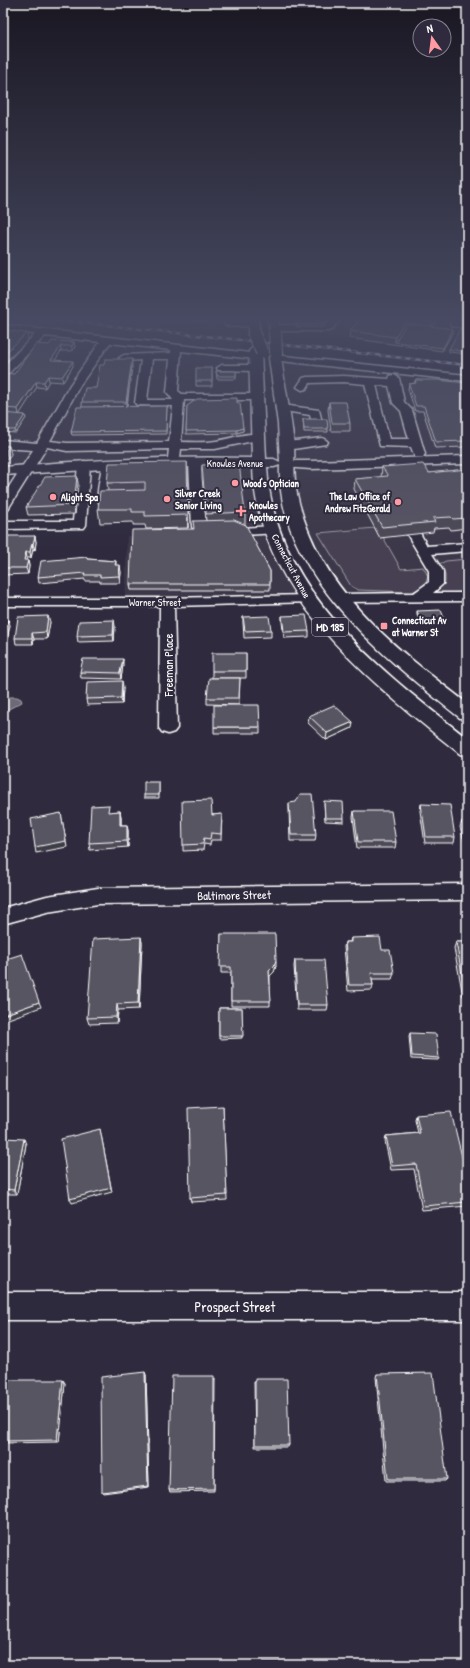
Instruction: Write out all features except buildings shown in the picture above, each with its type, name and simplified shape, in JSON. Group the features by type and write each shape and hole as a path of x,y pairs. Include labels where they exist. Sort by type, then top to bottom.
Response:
{"main road":[{"name":"Connecticut Avenue","path":"254,395 259,463 267,516 281,550 308,599 337,636 397,693 467,748"},
{"name":"Connecticut Avenue","path":"280,395 287,446 286,478 295,518 313,559 339,598 409,667 467,713"},
{"name":"Knowles Avenue","path":"3,471 84,465 174,463 287,464"}],"street":[{"path":"3,506 43,442 69,395"},
{"path":"142,395 141,404 214,395"},
{"path":"174,395 179,400 174,463"},
{"path":"374,395 384,443 416,442"},
{"path":"397,395 399,403 406,410 421,461"},
{"path":"282,408 314,412 319,432 331,465"},
{"path":"287,446 319,432"},
{"path":"20,435 67,447 215,445 246,438 258,437"},
{"path":"3,444 43,442"},
{"name":"Knowles Avenue","path":"287,464 331,465 421,461 465,463"},
{"path":"195,463 199,527"},
{"path":"3,525 79,525 84,465"},
{"path":"106,504 105,493 108,465"},
{"path":"246,531 272,530"},
{"path":"414,534 436,572 436,584 417,598"},
{"path":"423,551 467,547"},
{"path":"339,598 467,597"},
{"name":"Warner Street","path":"3,602 157,598 308,599"},
{"name":"Freeman Place","path":"157,598 168,728"},
{"name":"Baltimore Street","path":"3,916 47,904 98,896 467,892"},
{"name":"Prospect Street","path":"3,1306 467,1306"}],"shaded area":[{"path":"3,395 258,395 267,516 308,599 125,602 127,536 194,535 188,463 3,471"},
{"path":"281,395 467,395 467,597 339,598 304,541"},
{"path":"375,528 380,538 383,537 401,569 423,567 428,576 425,586 412,592 358,590 351,586 318,533"},
{"path":"467,559 467,592 438,593 437,591 445,583 445,575 439,564 446,561"},
{"path":"10,697 17,697 21,699 22,702 3,712 3,701"}],"place":[{"name":"Wood's Optician","path":"235,483"},
{"name":"Alight Spa","path":"53,497"},
{"name":"Silver Creek Senior Living","path":"167,499"},
{"name":"The Law Office of Andrew FitzGerald","path":"398,502"},
{"name":"Knowles Apothecary","path":"241,511"},
{"name":"Connecticut Av at Warner St","path":"384,626"}]}
